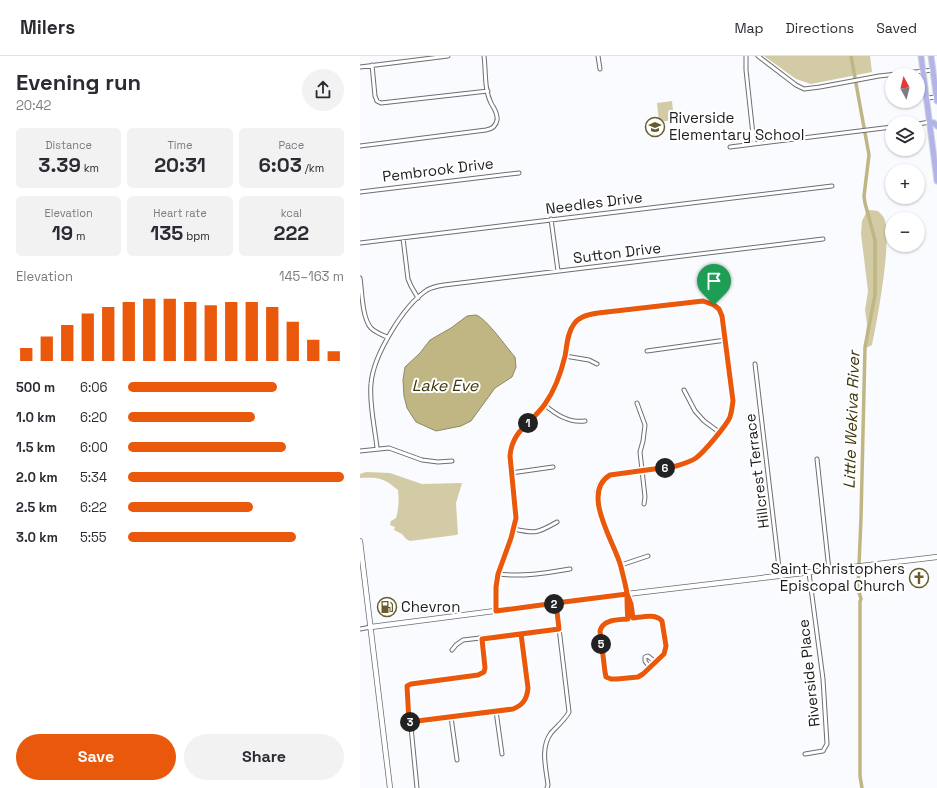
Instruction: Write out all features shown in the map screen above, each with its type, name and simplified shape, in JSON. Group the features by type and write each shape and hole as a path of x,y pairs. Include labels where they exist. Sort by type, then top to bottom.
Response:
{"main road":[{"path":"921,56 923,68"},
{"path":"931,56 937,98"},
{"path":"925,84 935,147 937,181"},
{"path":"930,122 937,126"}],"street":[{"path":"360,67 448,56"},
{"path":"360,146 491,129 496,125 497,119 496,112 490,102 484,56"},
{"path":"598,56 600,69"},
{"path":"746,56 746,70 754,144"},
{"path":"758,56 796,85 804,89 885,76"},
{"path":"372,65 376,101 380,103 488,91"},
{"path":"925,71 933,70"},
{"path":"927,98 937,98"},
{"path":"925,123 930,122"},
{"path":"730,147 885,128"},
{"name":"Pembrook Drive","path":"360,192 519,173"},
{"name":"Needles Drive","path":"360,243 832,186"},
{"path":"551,220 558,271"},
{"path":"403,238 408,279 418,298"},
{"name":"Sutton Drive","path":"378,448 370,394 370,383 373,370 387,337 401,315 427,290 444,284 823,239"},
{"path":"360,278 367,321 370,328 387,337"},
{"path":"496,611 496,587 498,574 514,529 516,518 511,473 511,447 519,432 545,405 565,356 570,331 574,323 588,315 703,301 710,303 719,309 722,316 733,401 729,418 697,457 686,464 610,475 603,479 597,492 601,517 620,565 631,604 633,618"},
{"path":"647,351 726,340"},
{"path":"565,356 589,360 597,364"},
{"name":"Hillcrest Terrace","path":"755,364 780,576"},
{"path":"684,390 694,411 704,421 719,432"},
{"path":"637,403 645,425 640,452 646,497 644,504"},
{"path":"545,405 553,412 565,418 577,422 585,421"},
{"path":"360,451 389,448 422,460 452,460"},
{"path":"817,459 829,570"},
{"path":"511,473 553,467"},
{"path":"514,529 533,532 541,531 557,522"},
{"path":"360,541 390,788"},
{"path":"620,565 648,556"},
{"path":"360,629 627,594 937,557"},
{"path":"498,574 514,576 570,569"},
{"name":"Riverside Place","path":"805,754 823,750 827,744 823,679 809,573"},
{"path":"627,594 628,619"},
{"path":"547,788 545,747 551,734 566,718 569,712 556,603"},
{"path":"654,616 660,618 663,623 666,650 650,668 638,677 611,679 606,677 605,672 600,631 601,626 609,621 628,619 654,616"},
{"path":"452,650 463,640 559,629"},
{"path":"409,722 519,707 527,696 528,688 521,634"},
{"path":"417,788 409,722 407,686 411,684 478,675 484,672 485,668 482,639"},
{"path":"650,668 645,661 645,657 650,657 655,662"},
{"path":"496,711 502,754"},
{"path":"451,716 457,760"}],"shaded area":[{"path":"764,56 870,56 872,72 811,84 796,79"},
{"path":"672,101 674,120 659,122 657,103"},
{"path":"867,211 878,211 884,218 886,252 883,280 872,345 866,348 867,324 865,310 868,291 861,234 862,221"},
{"path":"366,472 390,473 422,484 462,483 456,503 458,534 410,541 406,539 402,534 394,530 395,527 390,525 391,521 396,518 397,514 398,490 381,479 360,478 360,474"}],"water":[{"name":"Lake Eve","path":"476,315 491,327 515,357 516,367 512,377 495,388 471,421 461,426 436,431 416,422 407,408 404,396 403,380 405,367 420,353 430,340 451,328 467,316"}],"waterway":[{"name":"Little Wekiva River","path":"851,56 869,155 864,196 875,240 875,295 865,347 858,589 861,599 860,776 862,788"}],"place":[{"name":"Riverside Elementary School","path":"655,127"},
{"name":"Saint Christophers Episcopal Church","path":"919,578"},
{"name":"Chevron","path":"387,607"}],"route":[{"path":"714,305 703,301 598,313 580,318 574,323 570,331 561,369 545,405 519,432 511,447 511,473 516,518 514,529 498,574 496,587 496,611 556,603 559,629 482,639 485,668 484,672 478,675 411,684 407,686 409,722 519,707 527,696 528,688 521,634 559,629 556,603 627,594 631,604 633,618 654,616 660,618 662,621 666,646 664,654 638,677 617,679 606,677 600,631 601,626 609,621 628,619 626,604 627,594 620,565 601,517 597,492 603,479 610,475 686,464 697,457 729,418 733,401 726,340 722,316 719,309 714,305"}]}
